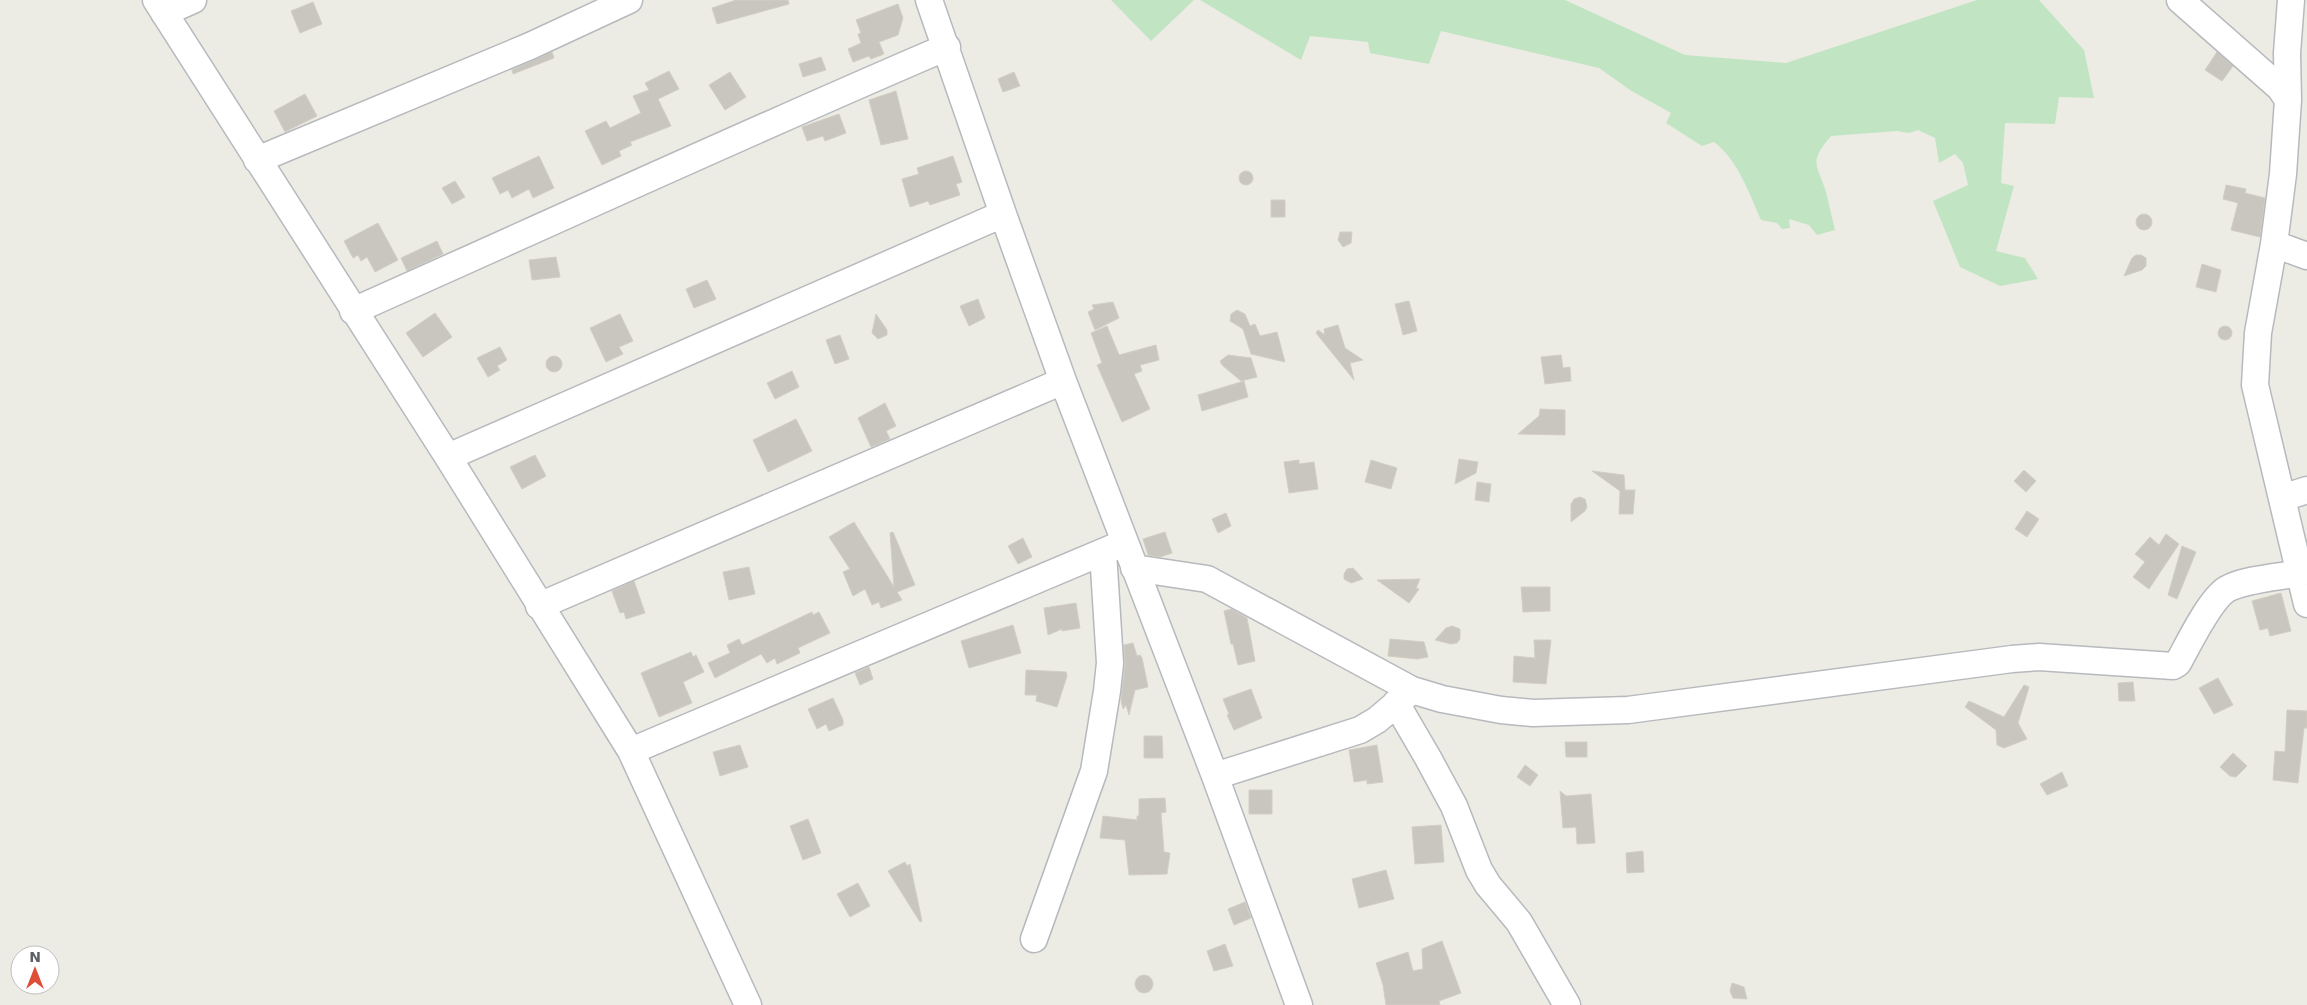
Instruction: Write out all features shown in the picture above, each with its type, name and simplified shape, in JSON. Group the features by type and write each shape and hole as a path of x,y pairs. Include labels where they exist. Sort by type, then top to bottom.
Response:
{"street":[{"path":"193,0 160,6 448,457 631,751 748,1005"},
{"path":"257,160 530,46 630,0"},
{"path":"929,0 1063,381 1114,548 1110,663 1094,771 1034,939"},
{"path":"2180,0 2280,88 2288,100"},
{"path":"2291,0 2287,53 2288,100 2283,174 2274,244 2258,333 2256,385 2307,604"},
{"path":"353,311 610,198 750,132 947,47"},
{"path":"448,457 1003,214"},
{"path":"2274,244 2307,256"},
{"path":"539,606 1063,381"},
{"path":"2282,498 2307,490"},
{"path":"1114,548 1134,568 1215,776 1299,1005"},
{"path":"631,751 1114,548"},
{"path":"1134,568 1207,579 1404,696 1442,699 1501,710 1533,713 1628,710 2039,657 2173,666 2178,663 2216,599 2227,589 2300,573"},
{"path":"1215,776 1360,730 1377,720 1404,696"},
{"path":"1404,696 1428,758 1454,806 1479,870 1488,885 1519,922 1567,1005"}],"green space":[{"path":"1111,0 1194,0 1151,41"},
{"path":"1200,0 1565,0 1685,55 1786,63 1977,0 2039,0 2084,50 2094,98 2059,97 2055,124 2005,123 2001,183 2014,186 1996,251 2025,258 2038,279 2000,286 1960,267 1933,201 1968,185 1963,163 1955,154 1939,163 1935,138 1918,130 1909,133 1897,131 1831,136 1819,152 1816,163 1826,192 1835,230 1817,235 1809,225 1789,219 1790,228 1782,229 1777,223 1761,220 1736,167 1722,149 1714,142 1702,146 1666,123 1671,113 1630,90 1599,68 1441,31 1429,64 1370,53 1368,42 1310,36 1301,60"}],"building":[{"path":"736,0 788,0 789,4 717,24 712,8"},
{"path":"313,2 322,24 300,33 291,11"},
{"path":"898,4 903,18 898,35 879,42 884,54 871,59 869,56 853,62 848,49 861,43 858,34 861,33 856,20"},
{"path":"552,52 554,58 513,74 512,70"},
{"path":"2217,52 2233,66 2222,81 2205,70"},
{"path":"821,57 826,70 803,77 799,64"},
{"path":"669,71 679,89 658,99 671,126 630,142 632,145 619,151 621,156 602,165 585,131 606,121 610,128 641,113 633,96 649,90 645,83"},
{"path":"730,72 746,97 725,110 709,85"},
{"path":"1014,72 1020,86 1003,92 998,79"},
{"path":"896,91 908,139 881,145 869,100"},
{"path":"305,94 317,116 285,132 274,111"},
{"path":"839,114 846,133 825,141 823,136 807,141 802,127"},
{"path":"539,156 554,188 533,198 529,189 512,198 508,190 500,194 492,178"},
{"path":"953,156 962,182 956,184 960,195 930,205 928,201 910,207 902,179 919,174 917,168"},
{"path":"1243,171 1249,171 1253,178 1249,185 1243,185 1239,181 1239,175"},
{"path":"455,181 465,197 452,204 442,188"},
{"path":"2226,185 2246,189 2245,193 2265,198 2260,237 2231,230 2238,203 2223,199"},
{"path":"1271,200 1285,200 1285,217 1271,217"},
{"path":"2144,214 2152,222 2144,230 2136,222"},
{"path":"378,223 398,260 375,272 367,257 361,261 358,255 353,258 344,241"},
{"path":"1340,232 1352,232 1351,243 1343,247 1338,240"},
{"path":"437,241 443,254 407,271 401,258"},
{"path":"2136,255 2146,258 2146,266 2142,270 2124,276 2132,258"},
{"path":"556,257 560,277 532,280 529,260"},
{"path":"2202,264 2221,270 2216,292 2196,287"},
{"path":"707,280 716,299 694,308 686,289"},
{"path":"978,299 985,318 969,326 960,306"},
{"path":"1409,301 1417,331 1403,335 1395,304"},
{"path":"1113,302 1119,318 1095,330 1088,312 1094,309 1092,305"},
{"path":"1237,310 1245,314 1250,326 1255,324 1260,336 1277,332 1285,362 1251,354 1243,329 1230,321 1231,314"},
{"path":"435,313 452,337 423,357 406,333"},
{"path":"620,314 633,341 619,347 623,354 606,362 590,328"},
{"path":"876,314 887,330 887,335 878,339 872,333"},
{"path":"1338,325 1345,348 1363,360 1350,363 1354,380 1316,333 1318,330 1325,335 1324,329"},
{"path":"1107,326 1119,355 1156,345 1159,360 1140,365 1142,371 1134,374 1150,409 1122,422 1097,365 1102,363 1091,333"},
{"path":"2222,326 2228,326 2232,333 2228,340 2222,340 2218,336 2218,330"},
{"path":"840,335 849,359 835,364 826,340"},
{"path":"500,347 507,360 497,366 500,370 488,377 477,358"},
{"path":"1228,355 1251,358 1257,377 1241,381 1222,365 1220,361"},
{"path":"1561,355 1563,368 1570,367 1571,381 1545,384 1541,357"},
{"path":"551,356 557,356 562,361 560,370 551,372 546,367 546,361"},
{"path":"792,371 799,387 775,399 767,383"},
{"path":"1244,381 1248,397 1202,411 1198,395"},
{"path":"885,403 896,426 886,431 890,439 871,447 858,418"},
{"path":"1540,409 1565,410 1565,435 1518,434 1539,416"},
{"path":"796,419 812,451 768,472 753,440"},
{"path":"535,455 546,476 522,489 510,467"},
{"path":"1459,459 1478,462 1476,473 1455,484"},
{"path":"1299,460 1299,464 1314,462 1318,489 1289,493 1284,462"},
{"path":"1371,460 1397,468 1391,489 1365,482"},
{"path":"2024,470 2036,481 2026,492 2014,481"},
{"path":"1592,471 1624,475 1625,490 1635,490 1633,514 1619,514 1620,491"},
{"path":"1477,482 1491,484 1489,502 1475,500"},
{"path":"1580,497 1585,499 1587,507 1585,511 1571,522 1571,504 1574,499"},
{"path":"2027,511 2039,519 2027,537 2015,529"},
{"path":"1226,513 1231,526 1218,533 1212,519"},
{"path":"854,522 894,587 890,533 893,532 915,585 897,592 902,600 881,608 879,602 872,605 865,589 853,596 843,572 850,569 829,537"},
{"path":"1165,532 1172,553 1160,557 1148,555 1143,539"},
{"path":"2166,534 2179,544 2149,589 2133,577 2145,562 2135,554 2150,537 2159,545"},
{"path":"1023,538 1032,557 1018,564 1008,546"},
{"path":"2182,546 2196,552 2177,599 2168,595"},
{"path":"749,567 755,594 729,600 723,572"},
{"path":"1353,568 1363,579 1351,583 1344,579 1344,574 1347,569"},
{"path":"1420,579 1416,588 1419,589 1409,603 1377,580"},
{"path":"634,581 645,613 626,619 624,612 620,613 612,591"},
{"path":"1521,587 1550,587 1550,611 1523,612"},
{"path":"2281,593 2291,631 2270,636 2268,628 2260,630 2252,601"},
{"path":"1076,603 1080,628 1062,631 1062,629 1048,635 1044,608"},
{"path":"1231,609 1247,618 1255,661 1238,665 1233,644 1231,644 1224,611"},
{"path":"812,612 813,615 819,612 830,633 798,648 800,653 777,664 775,658 767,663 761,654 715,678 708,663 730,653 727,645 739,639 742,645"},
{"path":"1013,625 1021,653 969,668 961,641"},
{"path":"1452,626 1460,629 1460,639 1457,643 1451,644 1435,640 1446,628"},
{"path":"1390,639 1424,642 1428,657 1417,659 1388,656"},
{"path":"1534,640 1551,640 1546,684 1513,682 1514,656 1535,658"},
{"path":"1133,643 1137,656 1140,655 1142,658 1148,687 1135,690 1129,715 1126,705 1123,709 1121,700 1125,664 1124,645"},
{"path":"691,652 693,657 696,655 704,672 683,682 692,703 659,717 641,673"},
{"path":"869,667 873,679 860,685 855,673"},
{"path":"1026,670 1066,672 1067,676 1057,707 1036,701 1037,695 1025,695"},
{"path":"2218,678 2233,705 2214,714 2199,688"},
{"path":"2133,682 2135,701 2119,701 2118,683"},
{"path":"2024,685 2029,687 2018,723 2027,739 2004,748 1997,745 1996,730 1965,707 1969,701 2004,717"},
{"path":"1251,689 1262,718 1234,730 1227,715 1229,714 1223,699"},
{"path":"833,698 843,720 843,725 829,731 826,724 817,729 808,709"},
{"path":"2287,710 2307,711 2307,728 2304,728 2298,783 2273,780 2275,751 2285,752"},
{"path":"1144,736 1162,736 1163,758 1144,758"},
{"path":"1565,742 1587,742 1587,757 1566,757"},
{"path":"740,745 748,767 720,776 713,752"},
{"path":"1377,745 1383,782 1367,784 1367,780 1354,782 1349,750"},
{"path":"2233,753 2247,766 2236,777 2230,776 2220,767"},
{"path":"1525,765 1538,775 1530,786 1517,777"},
{"path":"2062,772 2068,786 2047,795 2040,784"},
{"path":"1249,790 1272,790 1272,814 1249,814"},
{"path":"1560,791 1566,796 1591,794 1595,843 1577,844 1576,827 1563,828"},
{"path":"1165,798 1166,812 1161,813 1164,852 1170,853 1167,874 1129,875 1125,840 1100,838 1103,816 1137,820 1137,816 1139,816 1139,799"},
{"path":"808,819 821,853 803,860 790,826"},
{"path":"1441,825 1444,862 1415,864 1412,827"},
{"path":"1643,851 1644,872 1627,873 1626,853"},
{"path":"905,862 907,866 910,864 922,921 920,922 888,871"},
{"path":"1386,870 1394,899 1359,908 1352,879"},
{"path":"858,883 870,906 850,917 837,894"},
{"path":"1245,902 1251,918 1234,925 1228,909"},
{"path":"1442,941 1461,993 1439,1001 1440,1005 1386,1005 1383,985 1376,963 1408,952 1413,971 1423,969 1422,949"},
{"path":"1225,944 1233,966 1214,971 1207,951"},
{"path":"1140,975 1148,975 1153,980 1151,991 1140,993 1135,988 1135,980"},
{"path":"1732,983 1744,987 1747,999 1733,998 1730,991"}]}
